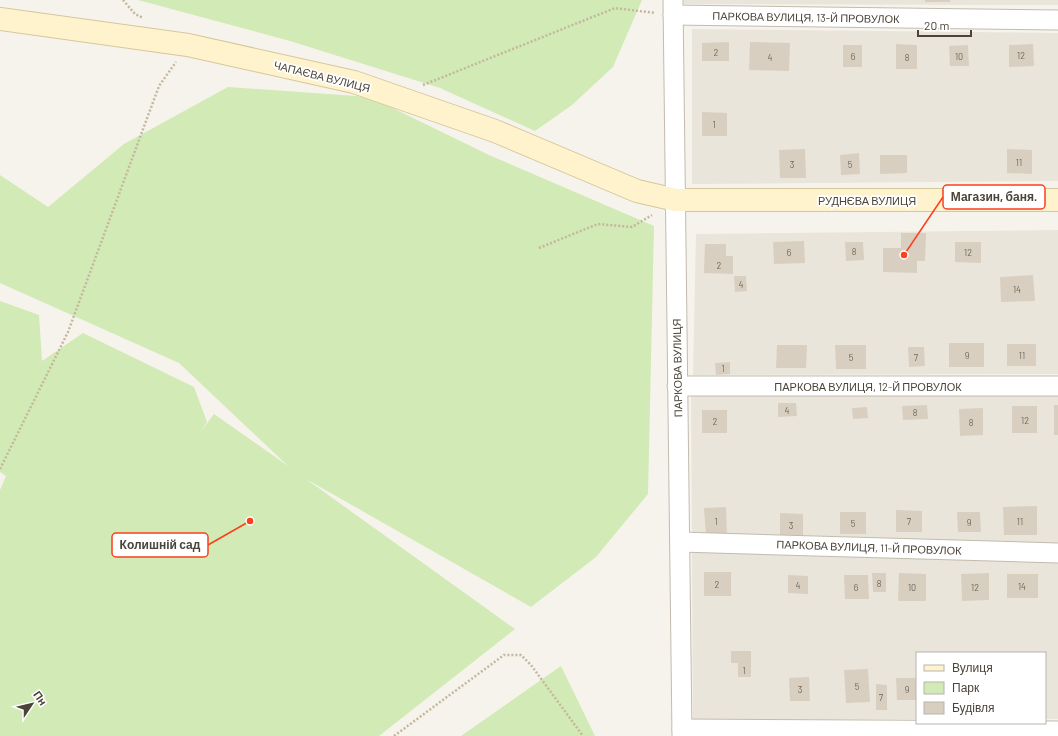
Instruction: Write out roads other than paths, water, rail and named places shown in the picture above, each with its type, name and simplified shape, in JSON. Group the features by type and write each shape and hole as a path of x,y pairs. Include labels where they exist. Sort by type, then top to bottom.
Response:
{"street":[{"name":"ПАРКОВА ВУЛИЦЯ, 13-Й ПРОВУЛОК","path":"673,8 1058,20"},
{"name":"ПАРКОВА ВУЛИЦЯ","path":"673,8 682,732"},
{"name":"ЧАПАЄВА ВУЛИЦЯ","path":"0,19 188,45 354,82 495,131 637,191 676,200"},
{"name":"РУДНЄВА ВУЛИЦЯ","path":"676,200 1058,200"},
{"name":"ПАРКОВА ВУЛИЦЯ, 12-Й ПРОВУЛОК","path":"677,386 1058,386"},
{"name":"ПАРКОВА ВУЛИЦЯ, 11-Й ПРОВУЛОК","path":"680,542 1058,553"},
{"path":"682,732 1058,731"}],"place":[{"name":"Магазин, баня.","path":"904,255"},
{"name":"Колишній сад","path":"250,521"}]}
